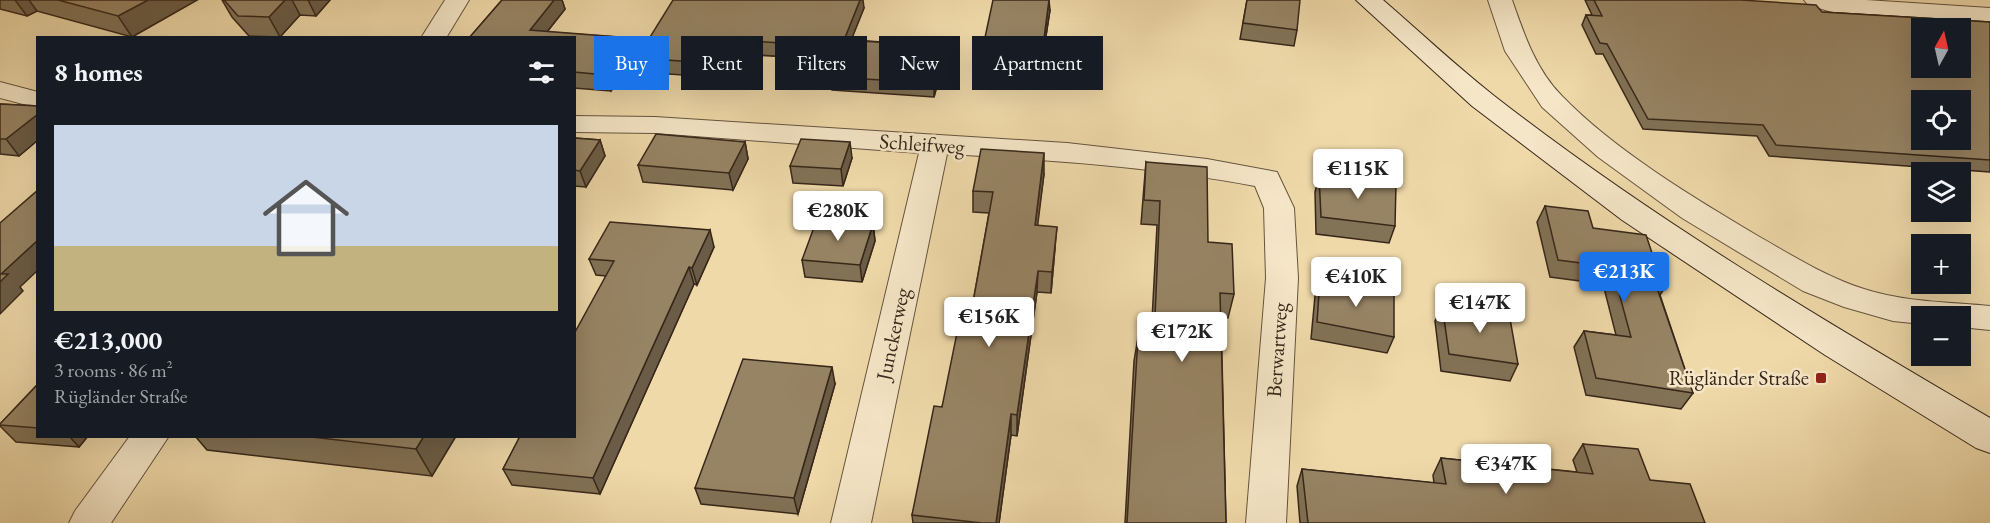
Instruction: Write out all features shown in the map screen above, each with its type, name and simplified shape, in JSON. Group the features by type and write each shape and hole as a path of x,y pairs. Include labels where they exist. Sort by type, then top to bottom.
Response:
{"main road":[{"path":"1368,0 1482,100 1633,213 1838,346 1990,436"}],"street":[{"path":"434,36 457,0"},
{"path":"1500,0 1518,51 1551,101 1608,151 1693,211 1814,283 1856,299 1893,309 1990,318"},
{"path":"1816,0 1832,5 1990,15"},
{"path":"0,90 36,99"},
{"name":"Schleifweg","path":"576,124 655,125 1067,152 1208,168 1267,179"},
{"name":"Junckerweg","path":"851,523 935,145"},
{"name":"Berwartweg","path":"1266,523 1282,278 1279,208 1267,179"},
{"path":"89,523 150,438"}],"building":[{"path":"58,0 148,0 118,16"},
{"path":"224,0 285,0 269,17 238,16"},
{"path":"502,0 554,0 530,30 606,36 594,36 594,74 576,72 576,36 471,36"},
{"path":"673,0 860,0 846,36 775,36 775,43 763,42 763,36 681,36 681,61 669,60 669,36 651,36"},
{"path":"993,0 1049,0 1044,36 985,36"},
{"path":"1247,0 1300,0 1297,30 1243,23"},
{"path":"1594,0 1741,0 1816,5 1822,12 1923,18 1911,18 1911,78 1971,78 1971,21 1990,22 1990,160 1776,145 1763,125 1648,119 1607,44 1600,43 1586,15 1602,16"},
{"path":"867,41 879,42 879,80 867,79"},
{"path":"0,104 36,106 36,116 6,139 0,139"},
{"path":"656,134 745,142 729,173 638,165"},
{"path":"576,138 600,140 580,171 576,170"},
{"path":"801,139 850,142 841,169 790,166"},
{"path":"981,149 1044,153 1035,225 1057,227 1052,272 1038,271 1017,415 1011,414 996,523 912,515 934,406 942,407 960,318 970,319 993,192 973,191"},
{"path":"1146,162 1207,167 1208,242 1232,244 1234,294 1220,293 1226,523 1127,523 1138,337 1154,339 1160,201 1144,200"},
{"path":"1319,175 1396,184 1395,226 1321,217"},
{"path":"36,192 36,242 1,274 8,274 0,282 0,223"},
{"path":"1545,206 1588,211 1593,228 1646,235 1664,289 1657,288 1693,393 1596,378 1584,331 1631,337 1612,267 1558,260"},
{"path":"817,219 873,224 860,265 802,260"},
{"path":"610,222 710,230 692,268 689,267 593,478 503,469 519,438 576,438 576,330 614,261 589,259"},
{"path":"1320,279 1394,293 1394,337 1317,322"},
{"path":"1442,304 1509,313 1518,364 1449,354"},
{"path":"743,359 832,367 794,498 695,488"},
{"path":"36,386 36,428 0,424"},
{"path":"320,438 423,438 416,449"},
{"path":"1583,444 1638,449 1650,480 1690,484 1705,523 1308,523 1302,469 1446,484 1441,458 1593,474"}],"place":[{"name":"Rügländer Straße","path":"1821,378"}]}
